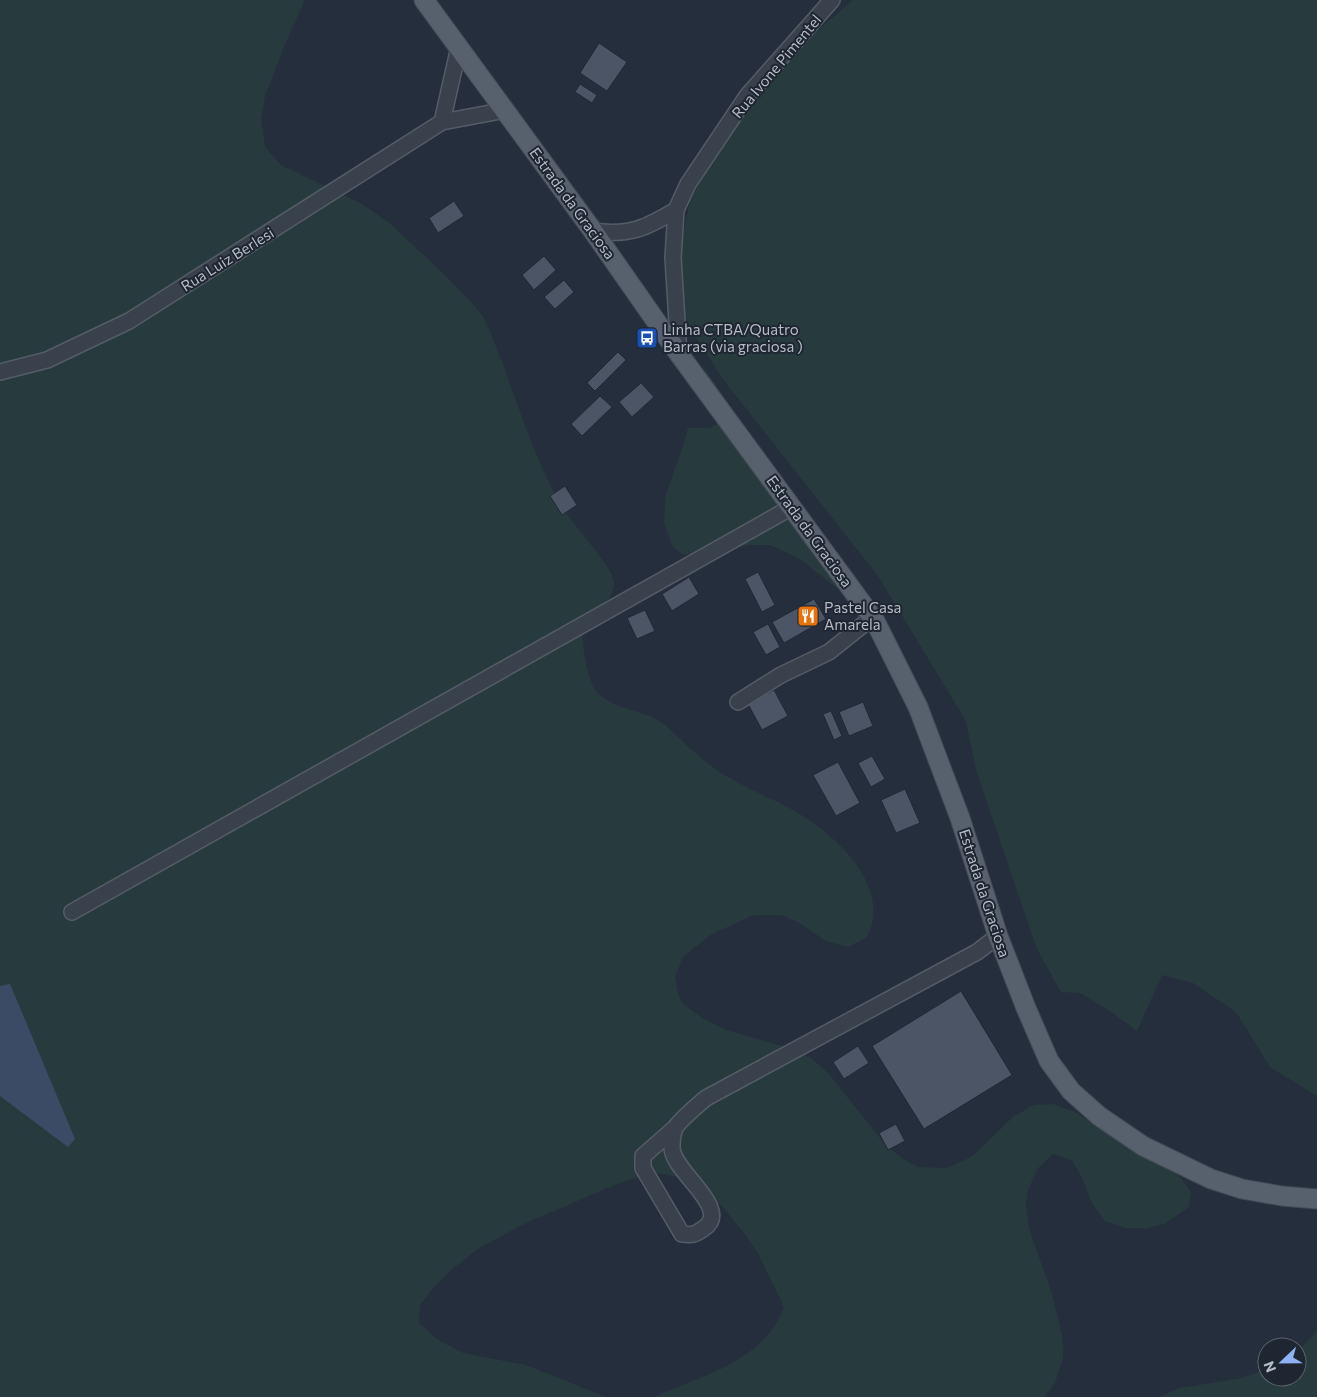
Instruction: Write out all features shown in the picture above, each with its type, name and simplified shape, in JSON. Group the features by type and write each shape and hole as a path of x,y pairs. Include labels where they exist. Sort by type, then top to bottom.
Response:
{"main road":[{"name":"Estrada da Graciosa","path":"424,0 506,110 679,354 875,621 922,716 960,818 998,936 1026,1008 1049,1061 1071,1091 1099,1116 1143,1146 1211,1179 1242,1189 1282,1196 1317,1199"}],"street":[{"name":"Rua Ivone Pimentel","path":"679,354 673,258 676,210 688,184 747,96 832,0"},
{"path":"442,122 459,47"},
{"name":"Rua Luiz Berlesi","path":"0,372 47,360 129,321 442,122 506,110"},
{"path":"594,232 624,233 661,219 676,210"},
{"path":"72,912 792,507"},
{"path":"738,702 781,675 829,652 864,624 875,621"},
{"path":"676,1127 671,1149 679,1166 710,1204 712,1215 707,1226 693,1235 682,1234 643,1168 643,1156 706,1098 977,952 998,936"}],"green space":[{"path":"0,0 305,0 285,44 265,96 261,120 265,147 281,165 362,204 388,222 444,274 484,318 539,461 550,484 562,507 612,575 614,582 611,596 582,637 587,667 595,689 606,699 621,707 661,722 698,755 722,773 789,808 819,827 848,854 868,885 873,902 872,924 867,937 848,947 826,941 801,924 782,915 754,915 710,935 683,957 675,976 678,995 684,1005 704,1019 726,1030 793,1049 811,1058 828,1073 884,1143 903,1159 918,1167 947,1168 973,1156 1014,1116 1034,1105 1053,1104 1075,1112 1127,1147 1165,1167 1180,1177 1191,1192 1189,1207 1164,1224 1148,1228 1125,1228 1105,1221 1093,1205 1072,1160 1053,1154 1038,1168 1028,1190 1026,1206 1029,1228 1052,1294 1062,1335 1063,1358 1055,1383 1045,1397 653,1397 711,1374 747,1354 775,1326 784,1307 759,1255 745,1234 721,1205 703,1190 684,1178 657,1173 624,1181 526,1223 479,1248 450,1271 420,1305 419,1323 438,1340 463,1353 526,1365 606,1397 0,1397"},
{"path":"853,0 1317,0 1317,1096 1270,1067 1236,1012 1193,983 1162,975 1137,1031 1107,1009 1080,993 1061,992 1037,949 976,770 966,721 878,576 722,378 685,318 678,261 690,200 728,132 782,61"},
{"path":"702,365 803,512 858,605 800,559 770,545 749,545 703,555 682,554 673,547 664,523 666,494 688,428 710,428 724,421 726,412"},
{"path":"1317,1331 1317,1397 1159,1397 1180,1388 1242,1378 1257,1373 1257,1387 1307,1387 1307,1342"}],"water":[{"path":"10,984 75,1139 68,1147 0,1096 0,986"}],"building":[{"path":"599,43 627,62 607,91 580,73"},
{"path":"580,84 597,95 592,103 575,92"},
{"path":"454,201 464,216 438,233 429,218"},
{"path":"544,256 556,270 534,290 522,275"},
{"path":"564,280 574,292 555,309 544,297"},
{"path":"618,352 626,360 595,391 587,383"},
{"path":"641,383 654,397 632,417 619,402"},
{"path":"600,396 612,407 582,436 571,424"},
{"path":"565,486 577,505 562,515 550,496"},
{"path":"758,572 775,605 762,612 745,579"},
{"path":"689,577 699,594 672,611 662,594"},
{"path":"814,599 826,619 784,643 772,622"},
{"path":"645,610 655,631 637,639 627,618"},
{"path":"768,624 780,647 766,655 753,632"},
{"path":"774,690 788,716 762,730 748,704"},
{"path":"863,702 873,726 849,736 839,712"},
{"path":"831,711 842,736 834,740 823,714"},
{"path":"872,756 885,779 871,787 858,763"},
{"path":"838,762 860,803 836,816 813,775"},
{"path":"905,789 920,823 896,833 881,800"},
{"path":"961,991 1012,1075 924,1129 872,1046"},
{"path":"858,1046 869,1063 844,1079 833,1062"},
{"path":"896,1124 905,1141 888,1150 879,1133"}],"place":[{"name":"Linha CTBA/Quatro Barras (via graciosa )","path":"647,338"},
{"name":"Pastel Casa Amarela","path":"808,616"}]}
